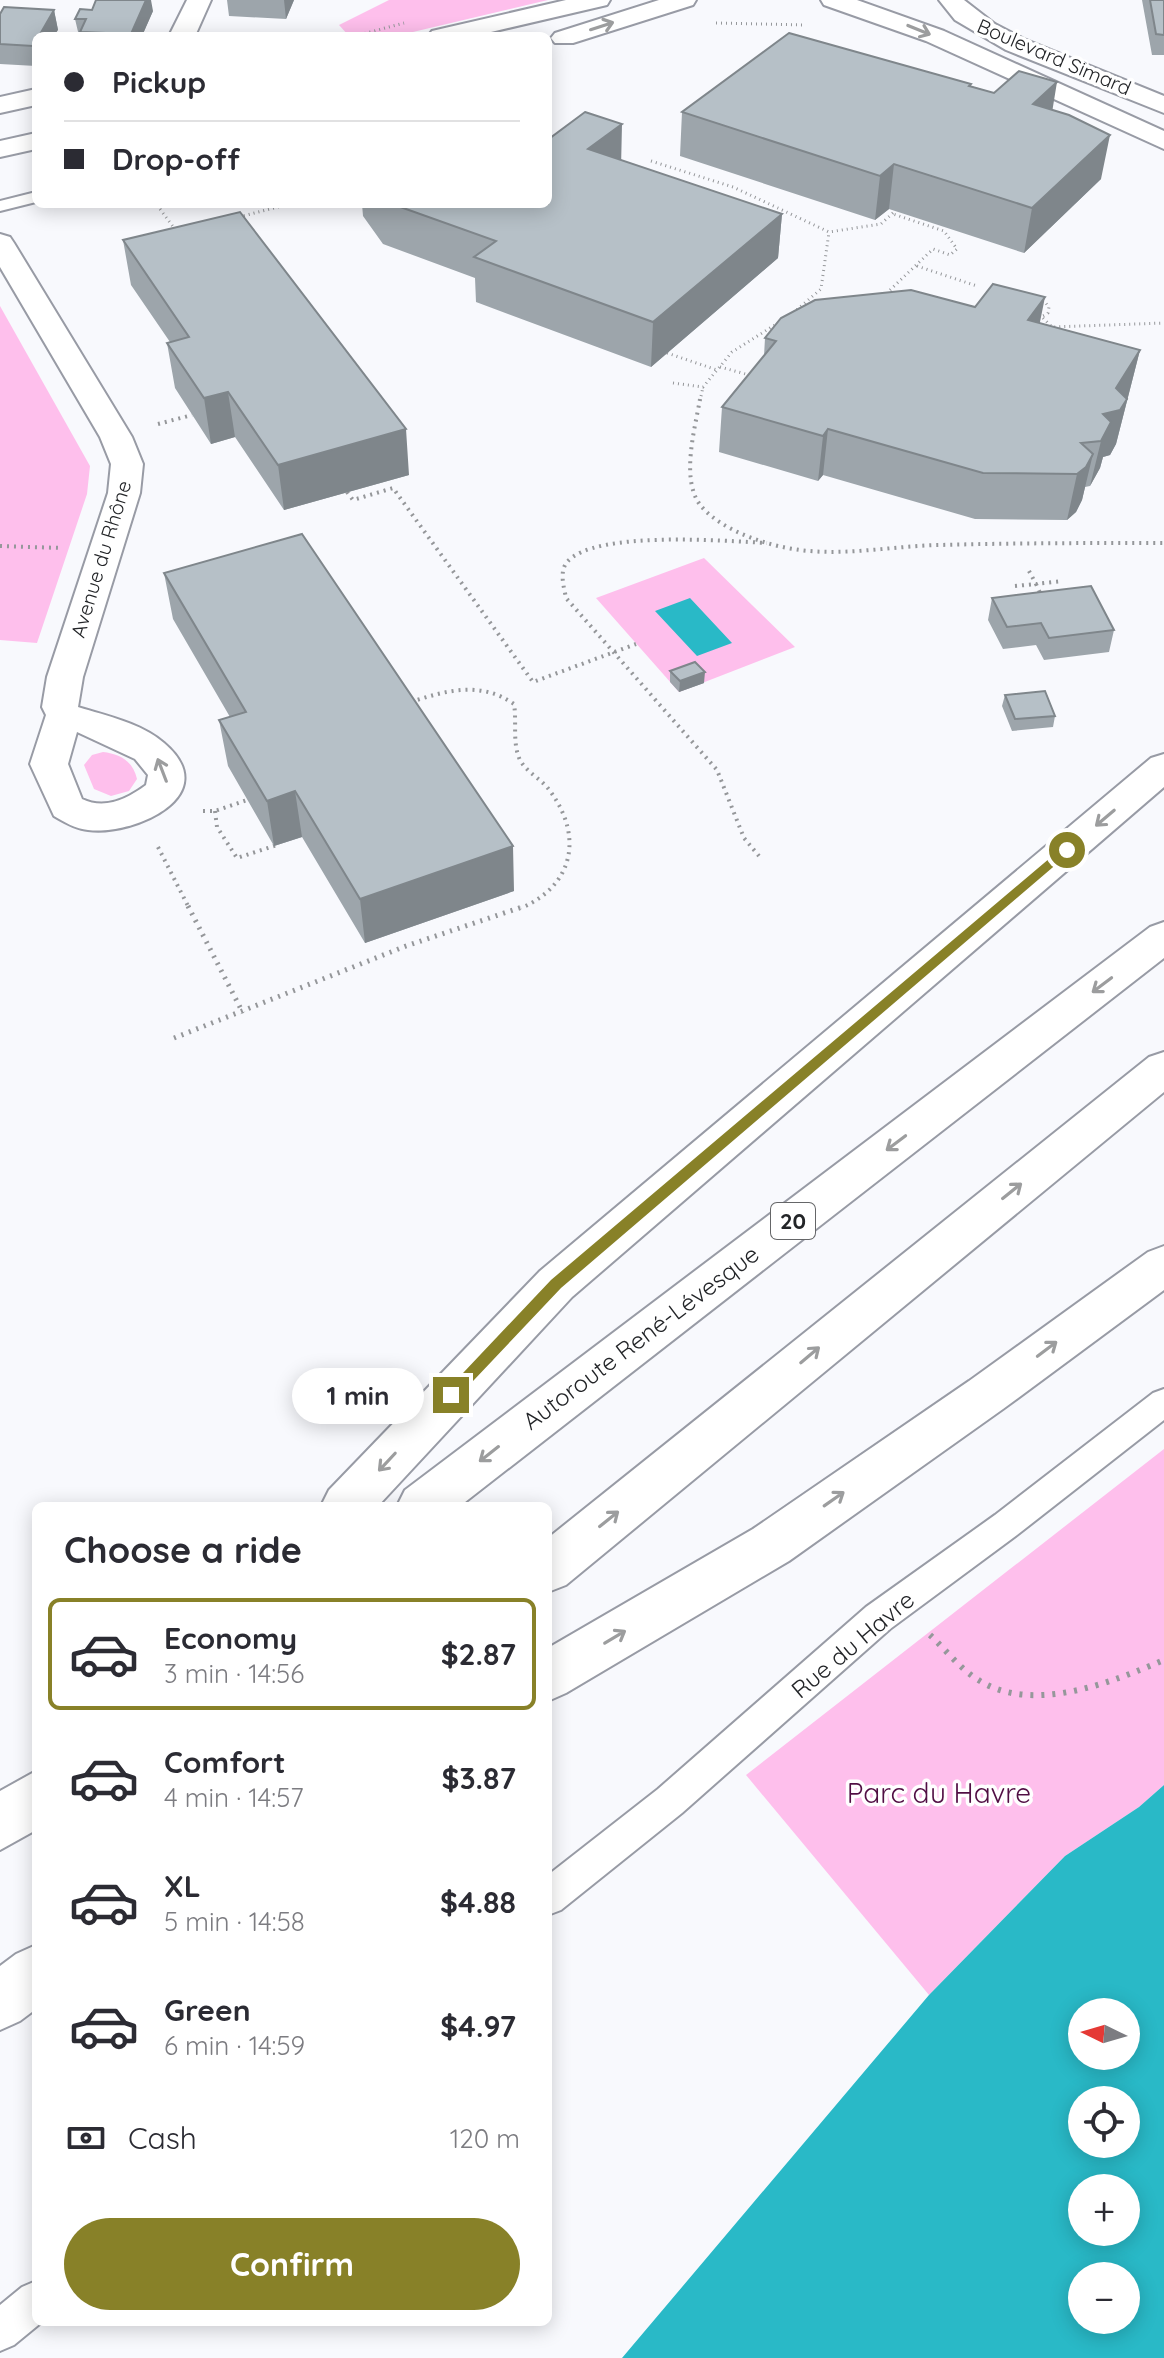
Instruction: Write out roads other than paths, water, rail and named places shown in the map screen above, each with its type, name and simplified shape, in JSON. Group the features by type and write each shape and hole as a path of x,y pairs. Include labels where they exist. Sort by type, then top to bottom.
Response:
{"main road":[{"path":"184,32 199,0"},
{"path":"458,32 598,0"},
{"path":"552,41 684,0"},
{"name":"Boulevard Simard","path":"833,0 935,36 1164,141"},
{"name":"Boulevard Simard","path":"951,0 963,16 985,31 1164,105"},
{"path":"0,105 32,98"},
{"path":"0,149 32,142"},
{"name":"Avenue du Rhône","path":"0,243 116,437 127,464 124,493 65,677 60,707 64,715"},
{"path":"350,1502 556,1284 1164,767"},
{"name":"Autoroute René-Lévesque","path":"427,1502 1164,937"},
{"path":"552,1566 1164,1068"},
{"path":"552,1674 771,1545 986,1395 1164,1265"},
{"path":"0,1823 32,1801"}],"lane":[{"path":"0,206 32,198"},
{"name":"Rue du Havre","path":"552,1894 670,1801 878,1618 1006,1525 1164,1402"},
{"path":"0,2331 32,2304"}],"water":[{"path":"690,598 732,643 697,656 655,611"},
{"path":"1164,1785 1164,2358 622,2358 929,1995 1065,1856 1139,1807"}],"park label":[{"name":"Parc du Havre","path":"939,1793"}]}
